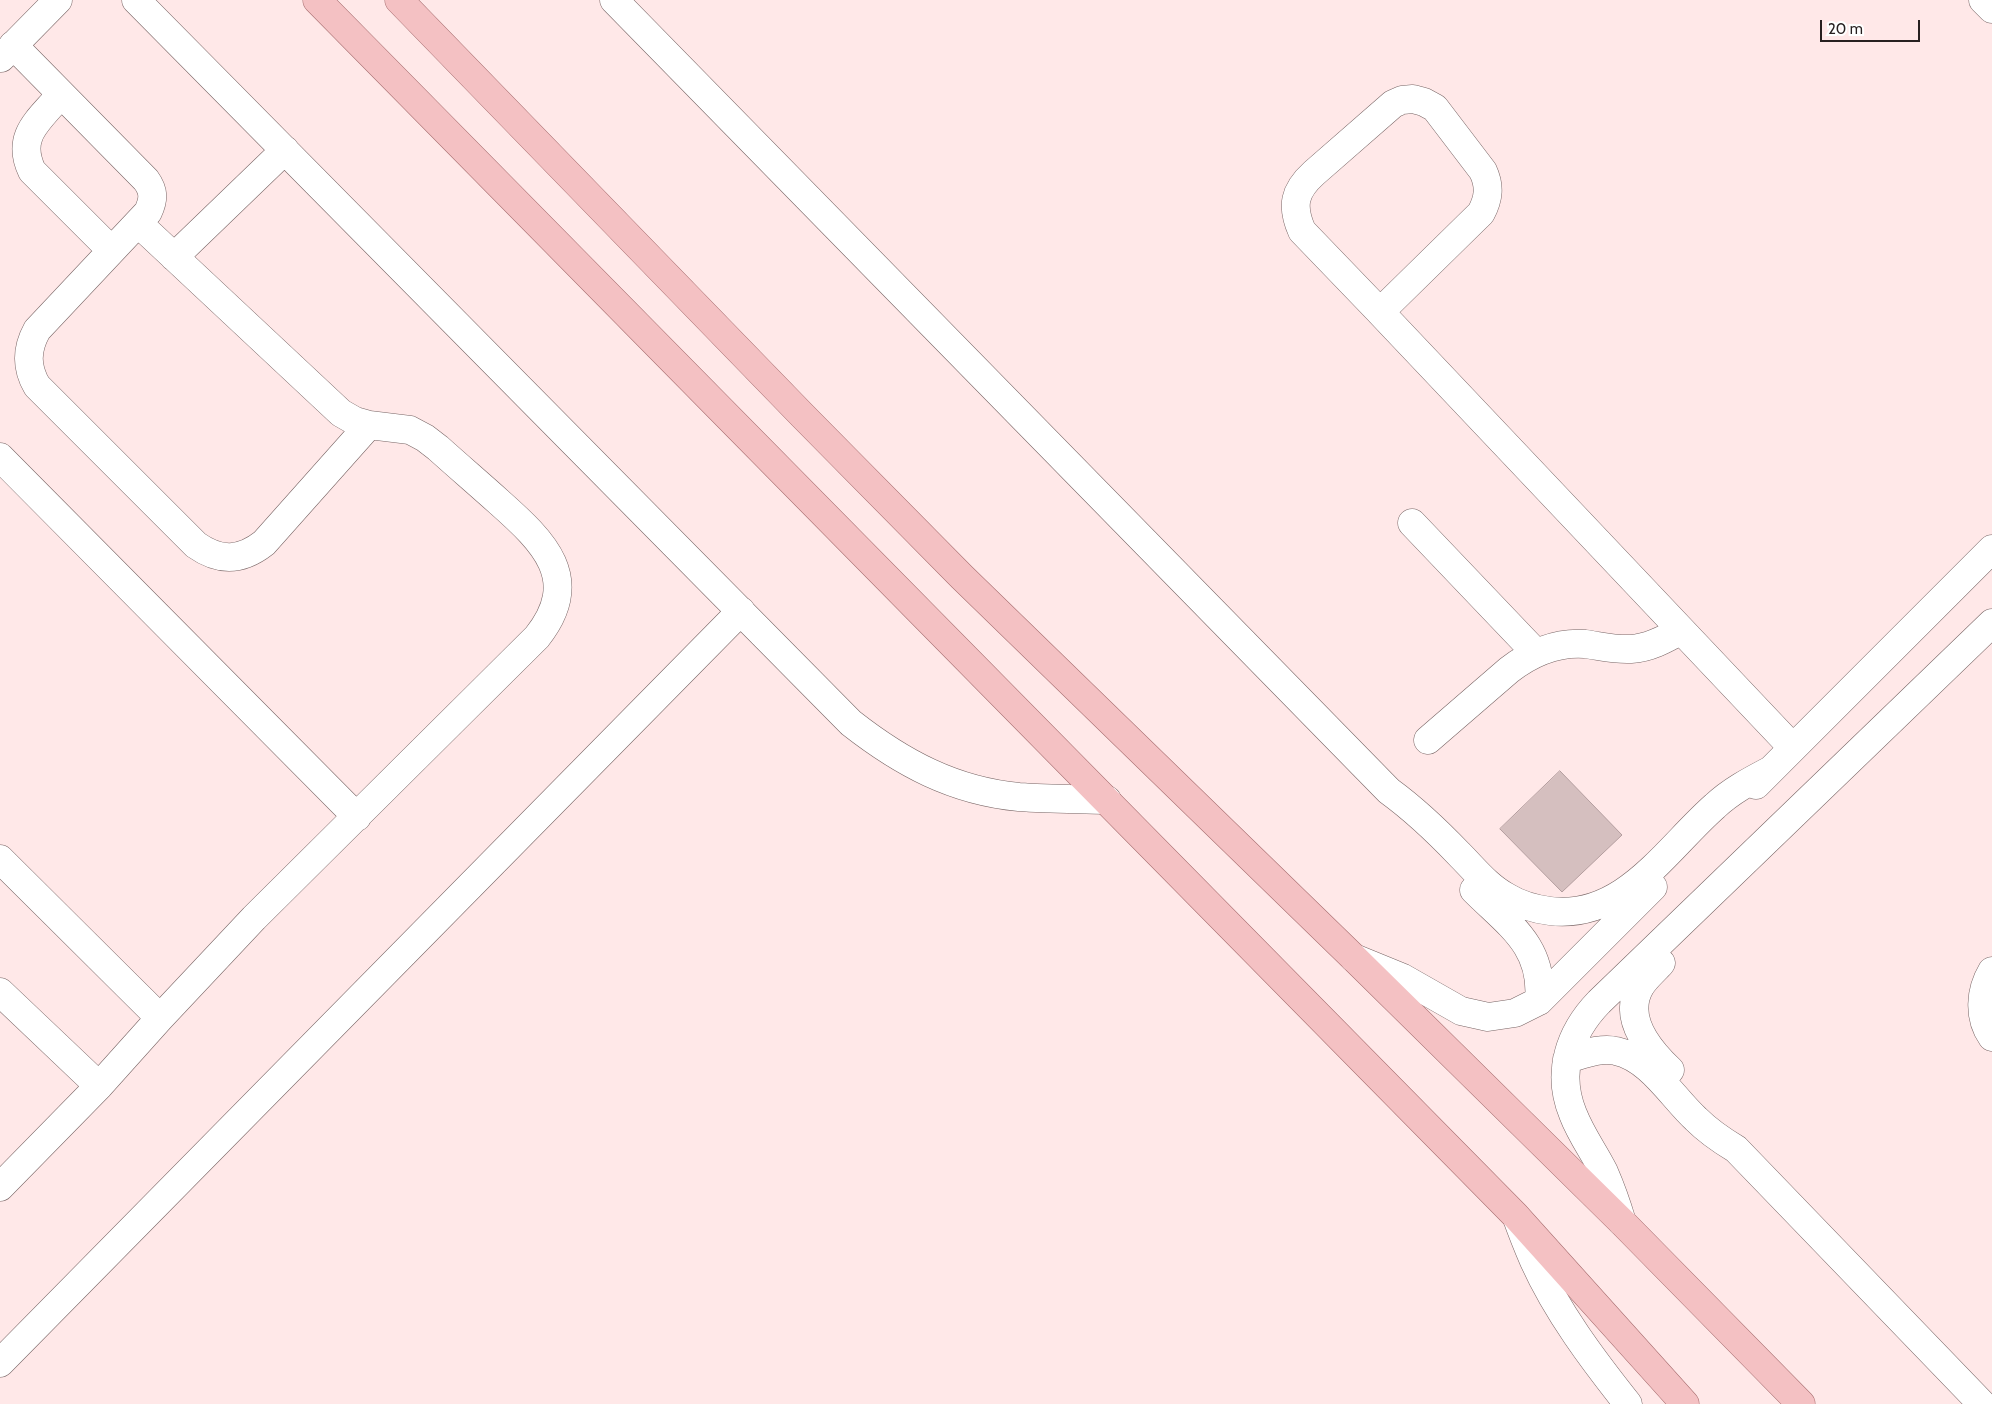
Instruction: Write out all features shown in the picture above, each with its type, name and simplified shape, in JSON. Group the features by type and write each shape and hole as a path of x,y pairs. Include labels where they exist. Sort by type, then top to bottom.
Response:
{"main road":[{"path":"317,0 1515,1215 1685,1404"},
{"path":"399,0 802,416 955,570 1622,1222 1801,1404"}],"street":[{"path":"58,0 7,52 61,94 146,180 151,187 153,195 152,204 148,212 37,330 31,340 28,352 31,376 37,386 200,548 217,556 229,558 242,556 254,551 264,543 369,425"},
{"path":"136,0 851,722 880,746 912,765 946,780 981,791 1018,797 1107,800"},
{"path":"614,0 1389,790 1426,820 1492,887 1506,897 1540,910 1559,912 1576,911 1611,901 1627,892 1715,806 1732,792 1769,772"},
{"path":"1983,0 1992,9"},
{"path":"61,94 28,137 25,149 27,160 32,171 112,250"},
{"path":"1380,312 1482,213 1489,192 1483,171 1435,108 1413,99 1402,100 1393,104 1309,177 1298,193 1295,206 1297,219 1302,231 1793,748"},
{"path":"174,257 285,150"},
{"path":"0,1186 99,1086 254,918 537,637 547,624 554,609 558,593 557,576 552,560 544,546 520,521 425,438 410,430 369,425 341,414 138,223"},
{"path":"0,456 357,817"},
{"path":"1412,523 1536,653"},
{"path":"1354,958 1403,978 1449,1004 1474,1015 1501,1016 1521,1011 1539,1001 1992,549"},
{"path":"0,1362 741,611"},
{"path":"1428,740 1522,660 1536,653 1567,644 1633,649 1665,640 1681,630"},
{"path":"1622,1222 1604,1172 1573,1115 1568,1098 1566,1082 1567,1060 1575,1034 1590,1012 1746,861 1988,635"},
{"path":"1389,790 1419,835 1523,939 1536,962 1539,975 1539,1001"},
{"path":"0,859 160,1018"},
{"path":"1736,1149 1728,1133 1708,1106 1654,1055 1646,1044 1640,1033 1635,1009 1635,998 1646,978 1717,906 1733,884 1746,861"},
{"path":"1992,971 1984,986 1982,1001 1983,1017 1992,1037"},
{"path":"0,992 99,1086"},
{"path":"1567,1060 1601,1050 1614,1050 1628,1055 1650,1071 1708,1131 1736,1149 1982,1404"},
{"path":"1515,1215 1535,1262 1558,1305 1585,1347 1628,1404"}],"building":[{"path":"1560,771 1622,835 1562,892 1500,829"}]}
